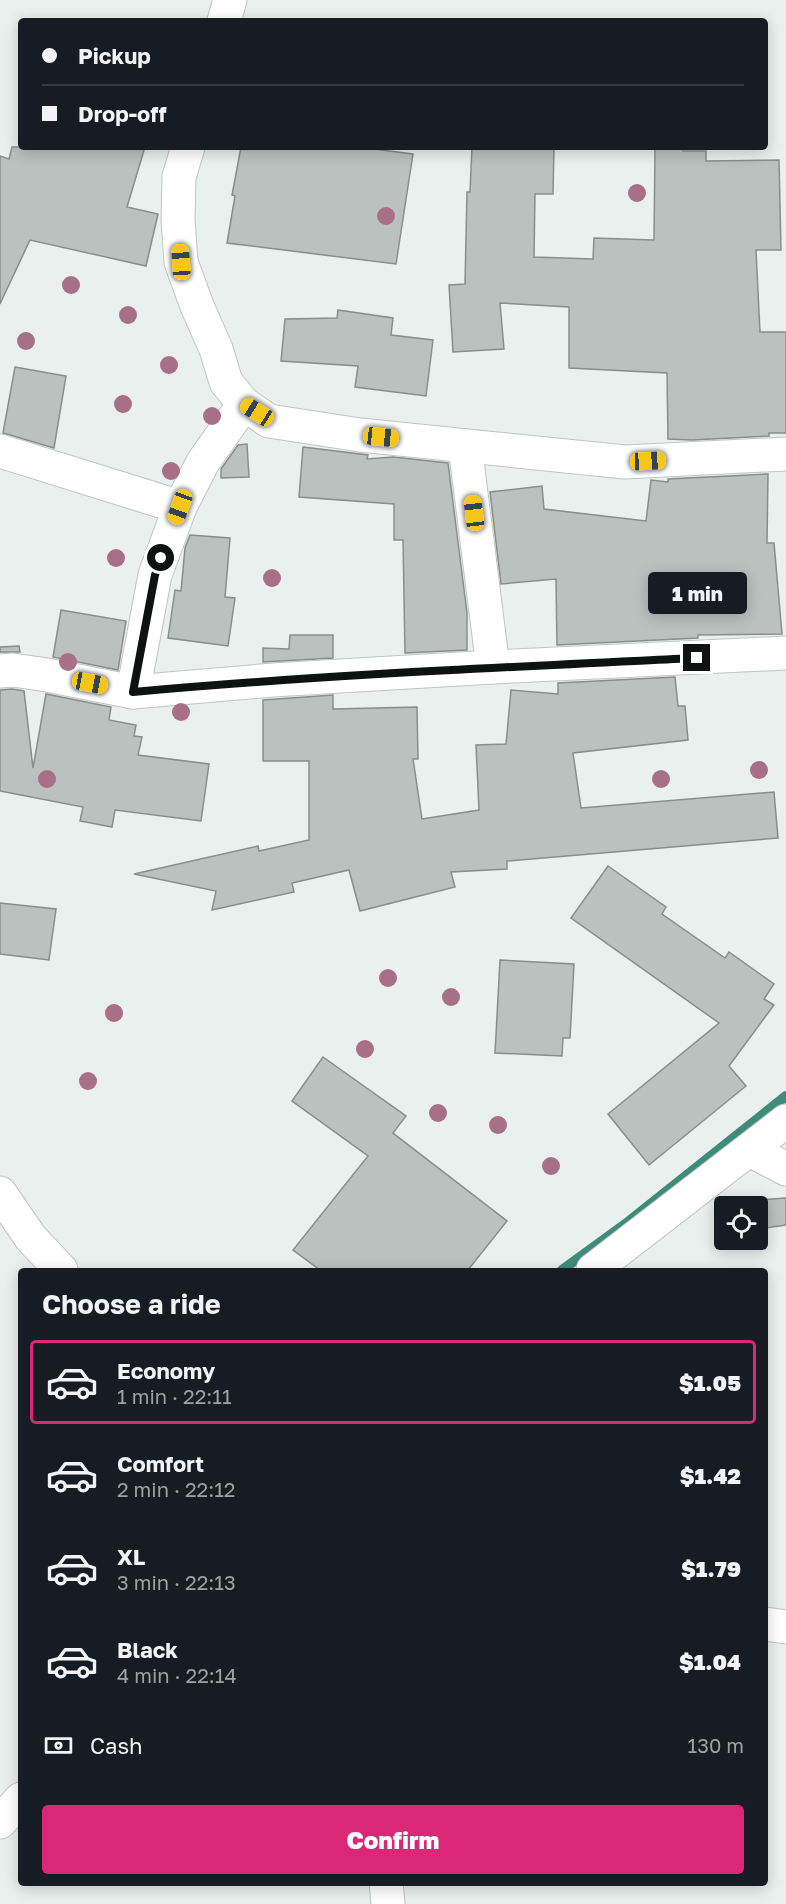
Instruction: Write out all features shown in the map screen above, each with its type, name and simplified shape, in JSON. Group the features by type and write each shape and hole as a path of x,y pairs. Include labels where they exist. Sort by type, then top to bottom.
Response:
{"street":[{"path":"225,18 230,0"},
{"path":"187,150 179,177 178,220 181,262 216,349 226,382 244,404 269,421 360,435 625,462 786,454"},
{"path":"133,692 155,575 180,507 203,462 244,404"},
{"path":"465,446 494,667"},
{"path":"0,451 180,507"},
{"path":"0,671 13,670 47,675 133,692 273,680 786,653"},
{"path":"596,1268 786,1121"},
{"path":"750,1150 786,1169"},
{"path":"0,1192 31,1238 59,1268"},
{"path":"768,1624 786,1627"},
{"path":"0,1822 18,1802"},
{"path":"386,1886 388,1904"}],"building":[{"path":"12,147 18,147 18,150 144,150 127,207 158,214 146,266 30,240 0,304 0,156 9,159"},
{"path":"240,150 381,150 413,154 396,264 227,243 235,196 232,195"},
{"path":"472,150 554,150 553,194 535,194 534,257 593,259 594,238 654,240 655,150 706,151 706,161 779,160 781,250 756,250 760,332 786,332 786,433 692,440 668,439 667,373 569,368 569,307 500,303 504,349 453,352 449,285 465,284 467,192 470,192"},
{"path":"338,310 393,318 391,335 433,340 426,396 355,387 358,366 281,361 285,319 337,318"},
{"path":"15,367 66,376 54,448 3,433"},
{"path":"247,444 249,477 221,478 221,469 238,445"},
{"path":"303,447 368,455 367,459 393,457 448,463 467,613 467,650 405,653 403,540 394,540 394,504 299,497"},
{"path":"768,474 767,543 774,543 782,634 698,635 698,638 557,645 556,579 501,584 490,492 542,486 544,509 646,521 651,480 668,482 668,479"},
{"path":"190,535 230,538 225,597 235,598 228,646 168,638 175,590 181,591 185,548"},
{"path":"61,610 126,621 118,670 53,657"},
{"path":"290,635 333,635 333,658 263,662 263,648 289,649"},
{"path":"19,646 20,652 0,652 0,647"},
{"path":"675,677 678,706 685,706 688,740 573,753 581,808 774,792 778,838 507,861 507,869 451,872 455,887 360,911 349,870 292,883 294,892 212,910 216,891 134,874 258,846 259,851 309,840 309,761 263,761 263,700 333,695 333,709 417,707 418,759 413,759 422,819 479,810 476,745 506,744 511,690 558,694 558,683"},
{"path":"0,690 24,691 33,768 46,694 111,707 109,720 136,725 134,736 142,737 138,755 209,764 201,821 115,810 112,827 80,821 83,807 0,791"},
{"path":"608,866 666,907 662,914 725,958 729,952 774,984 764,999 774,1005 729,1066 746,1086 649,1165 608,1114 719,1023 571,918"},
{"path":"0,903 56,909 49,960 0,954"},
{"path":"500,960 574,964 570,1038 563,1038 562,1056 495,1053"},
{"path":"323,1057 406,1116 393,1133 507,1221 470,1268 317,1268 293,1250 368,1156 292,1101"},
{"path":"786,1198 786,1225 768,1228 768,1199"}],"waterway":[{"path":"565,1268 628,1222 786,1096"}],"route":[{"path":"161,558 155,575 133,692 273,680 697,658"}]}
